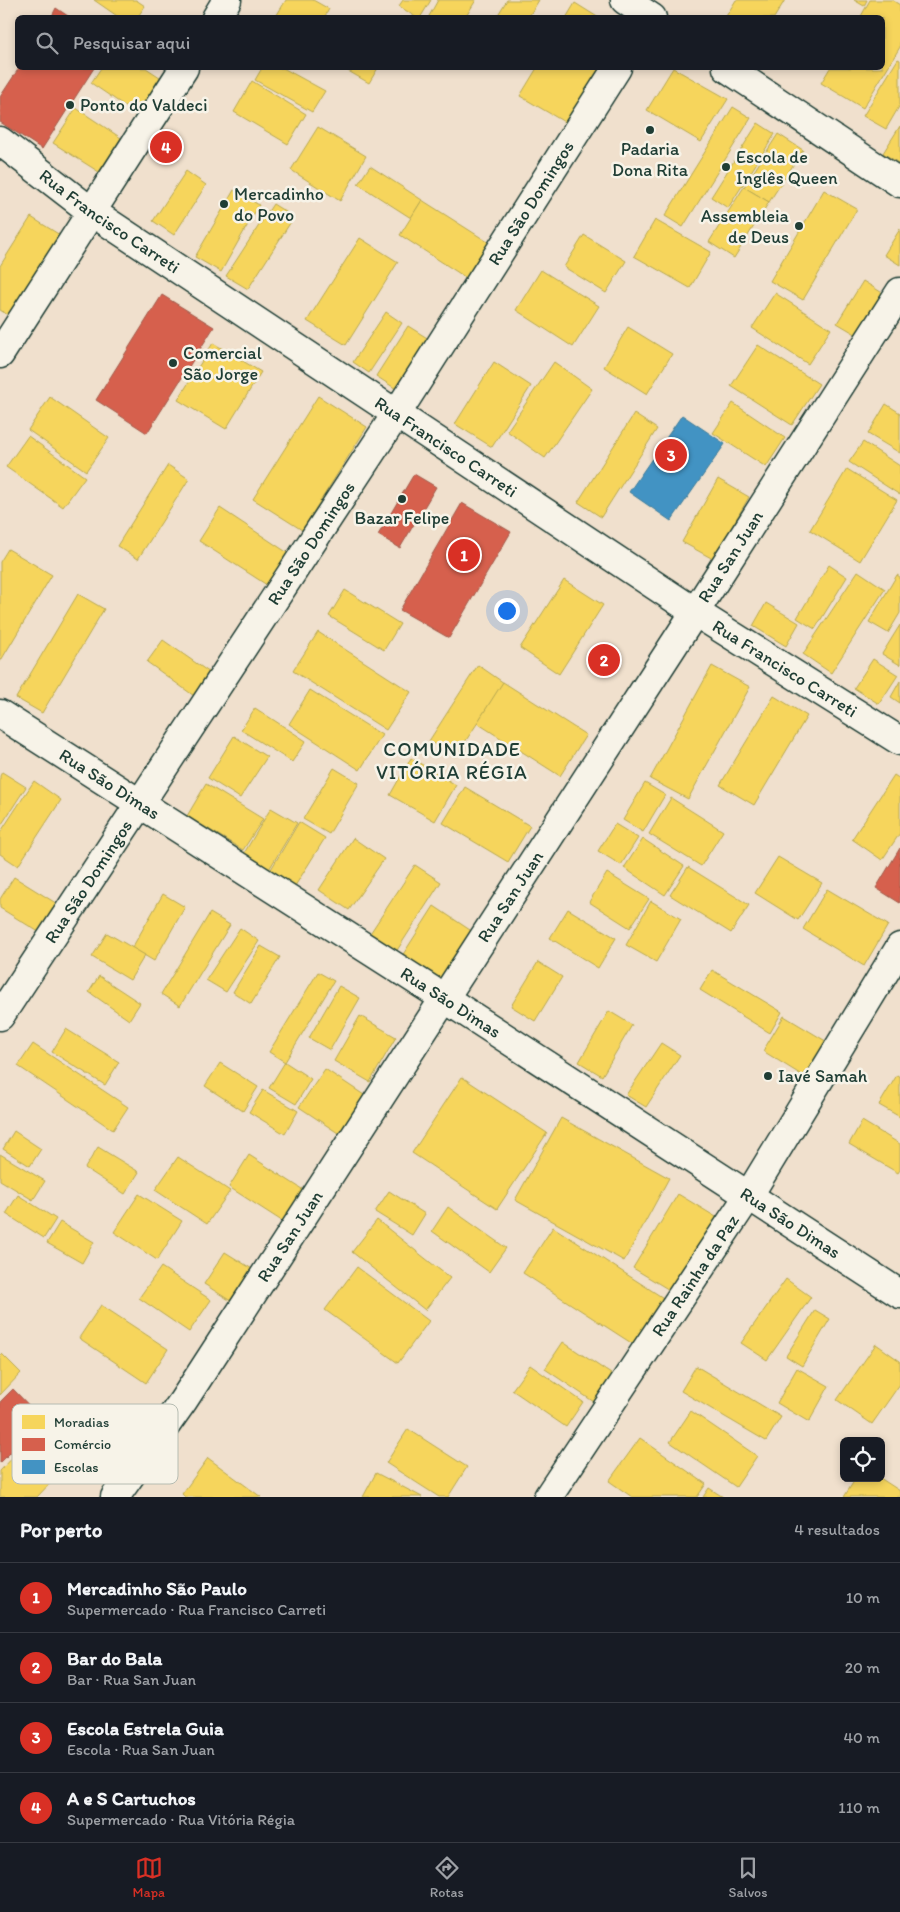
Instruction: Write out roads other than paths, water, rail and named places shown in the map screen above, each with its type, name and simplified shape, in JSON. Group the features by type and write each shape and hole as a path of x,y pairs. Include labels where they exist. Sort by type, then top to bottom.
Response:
{"street":[{"path":"218,15 227,0"},
{"path":"625,0 653,13"},
{"path":"0,354 183,70"},
{"name":"Rua São Domingos","path":"0,1016 397,413 616,70"},
{"path":"730,70 900,182"},
{"name":"Rua Francisco Carreti","path":"0,140 92,212 695,612 900,741"},
{"name":"Rua San Juan","path":"178,1407 695,612 900,292"},
{"name":"Rua São Dimas","path":"0,714 140,802 900,1294"},
{"name":"Rua Rainha da Paz","path":"548,1497 749,1195 900,947"},
{"name":"Rua San Juan","path":"115,1497 124,1484"}],"place":[{"name":"Ponto do Valdeci","path":"70,105"},
{"name":"Padaria Dona Rita","path":"650,130"},
{"name":"A e S Cartuchos","path":"166,147"},
{"name":"Escola de Inglês Queen","path":"726,167"},
{"name":"Mercadinho do Povo","path":"224,204"},
{"name":"Assembleia de Deus","path":"799,226"},
{"name":"Comercial São Jorge","path":"173,363"},
{"name":"Escola Estrela Guia","path":"671,455"},
{"name":"Bazar Felipe","path":"402,499"},
{"name":"Mercadinho São Paulo","path":"464,555"},
{"name":"Bar do Bala","path":"604,660"},
{"name":"Iavé Samah","path":"768,1076"}],"district":[{"name":"COMUNIDADE VITÓRIA RÉGIA","path":"452,760"}]}
